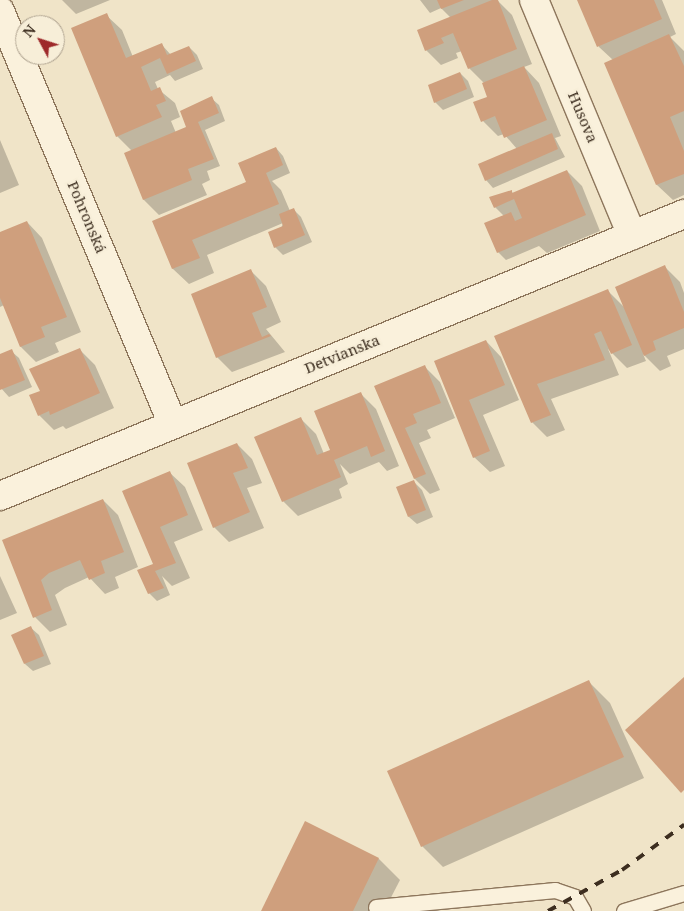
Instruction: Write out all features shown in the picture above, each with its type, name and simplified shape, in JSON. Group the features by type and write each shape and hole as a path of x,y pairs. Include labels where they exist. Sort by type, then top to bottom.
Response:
{"street":[{"name":"Husova","path":"534,0 632,235"},
{"name":"Pohronská","path":"0,11 173,424"},
{"name":"Detvianska","path":"0,496 684,214"}],"lane":[{"path":"376,907 555,890 575,897 583,911"},
{"path":"624,911 684,893"}],"building":[{"path":"437,0 464,0 441,9"},
{"path":"492,0 498,0 517,49 468,69 453,33 441,38 444,43 425,51 417,30"},
{"path":"577,0 654,0 662,19 597,47"},
{"path":"107,13 126,58 162,43 167,55 189,46 196,61 167,74 160,58 141,67 151,91 160,87 166,101 156,105 162,117 116,137 71,28"},
{"path":"669,34 684,66 684,111 670,117 684,151 684,174 656,185 604,63"},
{"path":"524,66 547,120 504,138 495,116 481,122 473,102 487,97 482,83"},
{"path":"460,72 467,89 434,103 428,85"},
{"path":"212,96 219,113 198,122 214,159 188,169 192,180 143,200 124,153 186,127 180,111"},
{"path":"552,133 558,149 485,181 478,164"},
{"path":"276,147 283,165 266,173 279,204 192,240 200,258 172,269 152,221 246,182 238,163"},
{"path":"567,170 586,215 497,253 484,223 511,212 515,221 522,218 514,199 494,208 489,197 512,190 512,193"},
{"path":"294,208 305,235 274,248 268,232 283,226 279,214"},
{"path":"27,221 67,317 41,327 45,337 20,347 0,298 0,232"},
{"path":"665,265 684,312 684,328 653,341 656,350 644,356 615,287"},
{"path":"251,269 267,307 252,313 262,337 269,334 271,336 216,358 191,294"},
{"path":"608,289 632,345 611,354 601,331 594,334 605,360 537,384 551,415 531,423 494,336"},
{"path":"486,340 505,385 469,400 490,451 473,458 434,361"},
{"path":"80,348 100,393 50,415 49,411 38,416 29,395 40,391 29,369"},
{"path":"12,349 25,380 0,390 0,354"},
{"path":"425,365 441,403 413,414 417,423 405,428 426,474 414,479 374,386"},
{"path":"361,392 385,451 371,457 367,446 334,460 341,477 282,502 254,437 301,417 317,455 330,450 314,411"},
{"path":"237,443 248,468 233,473 250,512 213,528 187,463"},
{"path":"170,471 188,515 160,527 176,563 155,571 164,588 148,594 137,570 153,564 122,491"},
{"path":"414,480 426,510 408,517 396,487"},
{"path":"103,499 124,552 101,561 105,573 89,580 80,560 49,573 41,580 52,610 33,618 2,540"},
{"path":"31,626 44,656 24,664 11,635"},
{"path":"684,677 684,790 681,793 625,730"},
{"path":"589,680 624,757 421,847 387,771"},
{"path":"305,821 379,858 353,911 261,911"}],"railway":[{"path":"548,911 622,870 684,825"}]}
